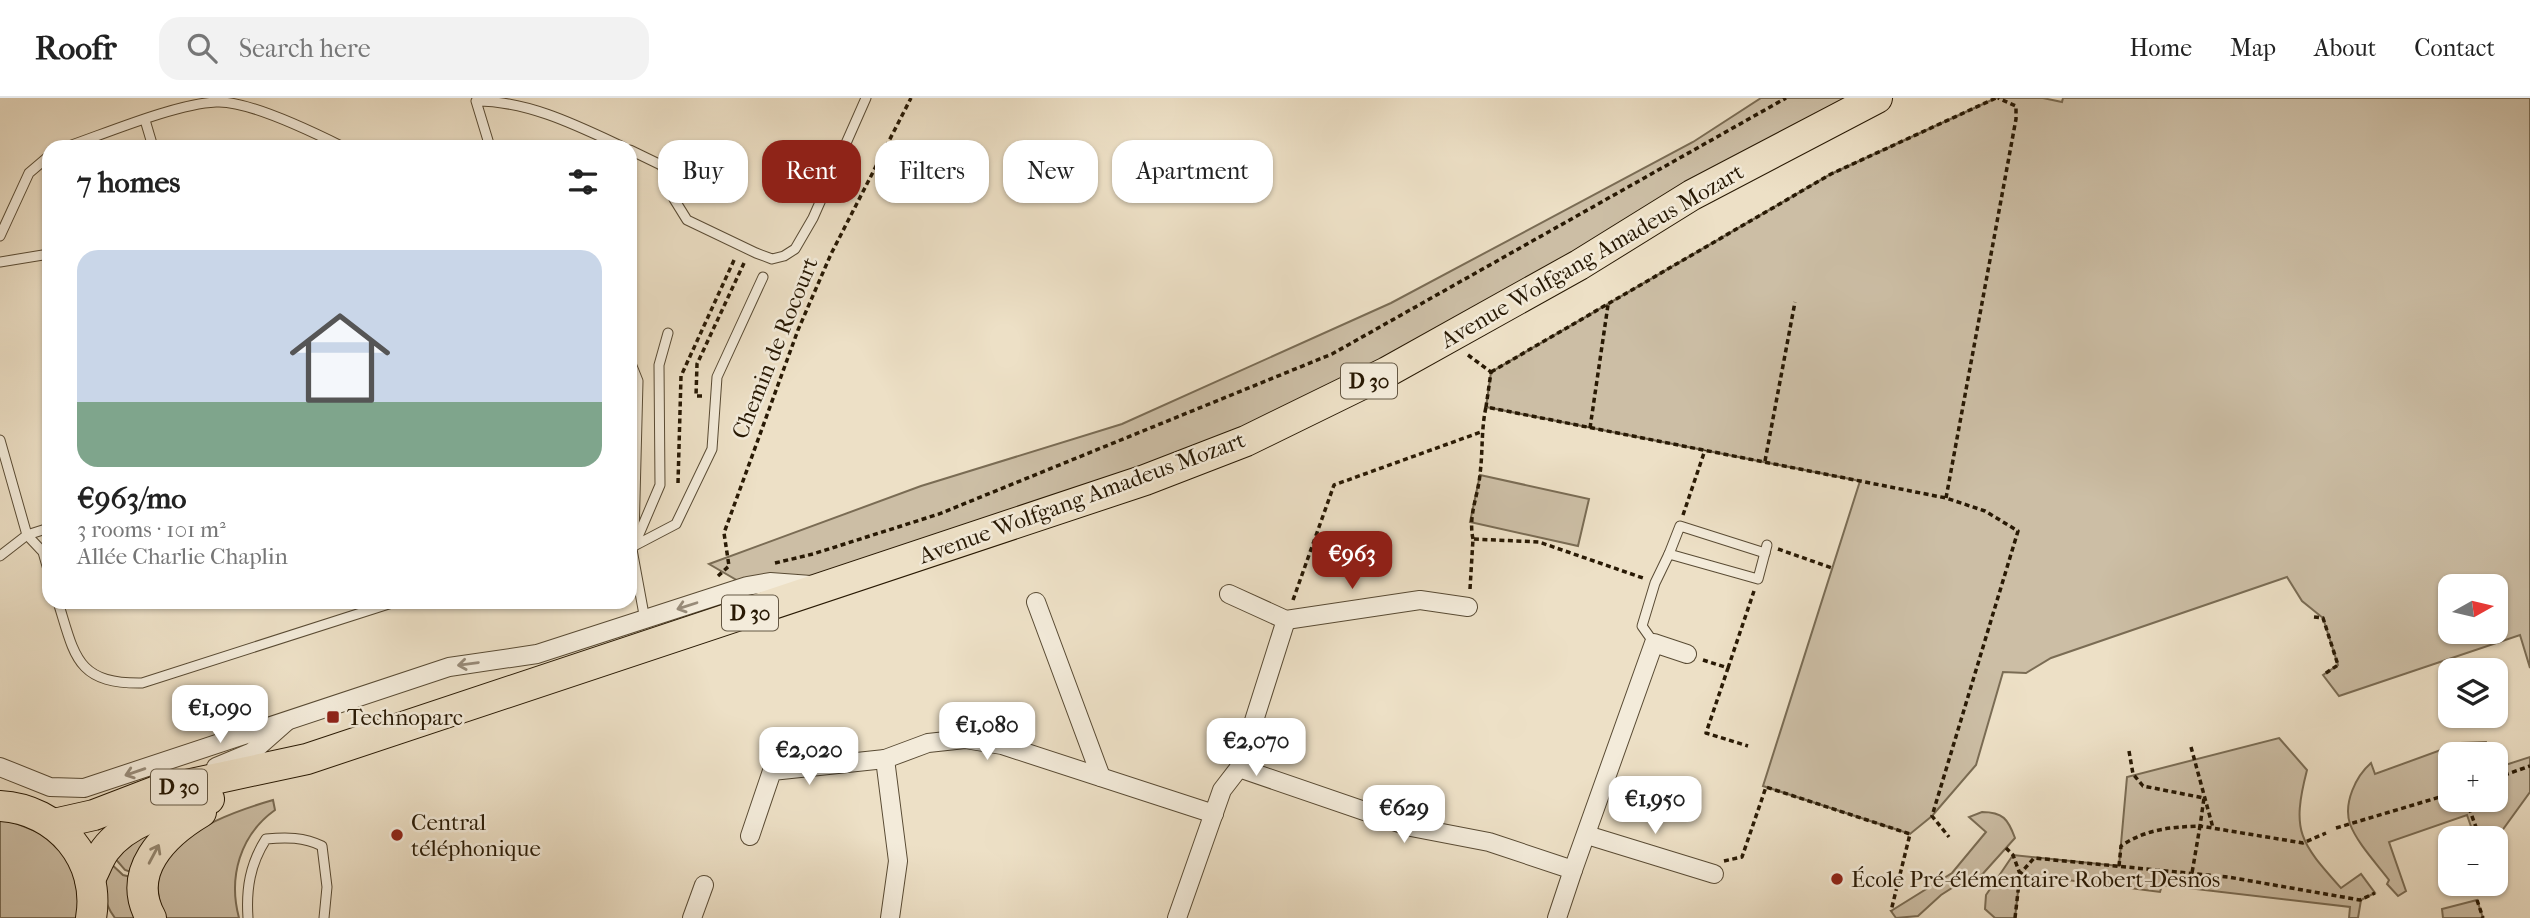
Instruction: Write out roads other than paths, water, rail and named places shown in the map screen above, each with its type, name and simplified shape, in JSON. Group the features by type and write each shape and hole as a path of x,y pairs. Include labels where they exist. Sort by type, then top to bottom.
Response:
{"main road":[{"name":"Avenue Wolfgang Amadeus Mozart","path":"306,759 1145,480 1246,441 1453,337 1692,195 1877,98"},
{"name":"D 30","path":"54,824 85,818 138,797 168,789 306,759"},
{"name":"D 30","path":"90,879 105,850 134,826 170,810 232,793 306,759"},
{"path":"150,918 142,894 143,878 154,850 170,831 232,793"},
{"path":"5,805 54,824 80,855 90,879 91,918"}],"street":[{"path":"0,767 32,782 64,788 84,788 449,667 537,654 747,586 771,582 825,587"},
{"path":"1229,594 1286,620 1420,600 1468,607"},
{"path":"1036,602 1101,777"},
{"path":"1177,918 1222,790 1239,768 1286,620"},
{"path":"1557,918 1654,643 1687,654"},
{"path":"168,789 251,752 288,719"},
{"path":"750,836 772,771 885,759 928,743 965,739 1002,745 1101,777 1111,783 1214,814"},
{"path":"885,759 898,861 890,918"},
{"path":"1239,768 1411,827 1489,842 1573,870"},
{"path":"1587,835 1714,874"},
{"path":"692,918 704,885"}],"lane":[{"path":"637,153 661,165 670,178 674,199 687,220 756,253 772,258 784,256 795,249 813,218 866,98"},
{"path":"487,140 473,100 494,101 558,117 608,140"},
{"path":"86,140 145,120 218,102 262,112 327,140"},
{"path":"145,120 151,140"},
{"path":"0,236 29,173 42,162"},
{"path":"0,262 42,255"},
{"path":"637,542 676,524 712,449 717,377 763,277"},
{"path":"637,533 660,485 659,366 668,333"},
{"path":"637,378 637,475"},
{"path":"0,440 27,535 42,548"},
{"path":"1654,643 1642,626 1655,583 1680,526 1766,549 1758,579 1669,554"},
{"path":"0,556 27,535 42,530"},
{"path":"637,582 645,620"},
{"path":"60,609 74,653 90,673 114,684 142,683 373,609"},
{"path":"248,918 248,882 256,854 266,839 286,837 309,839 323,846 327,887 324,918"}],"place":[{"name":"Technoparc","path":"333,717"},
{"name":"Central téléphonique","path":"397,835"},
{"name":"École Pré-élémentaire Robert-Desnos","path":"1837,879"}]}
